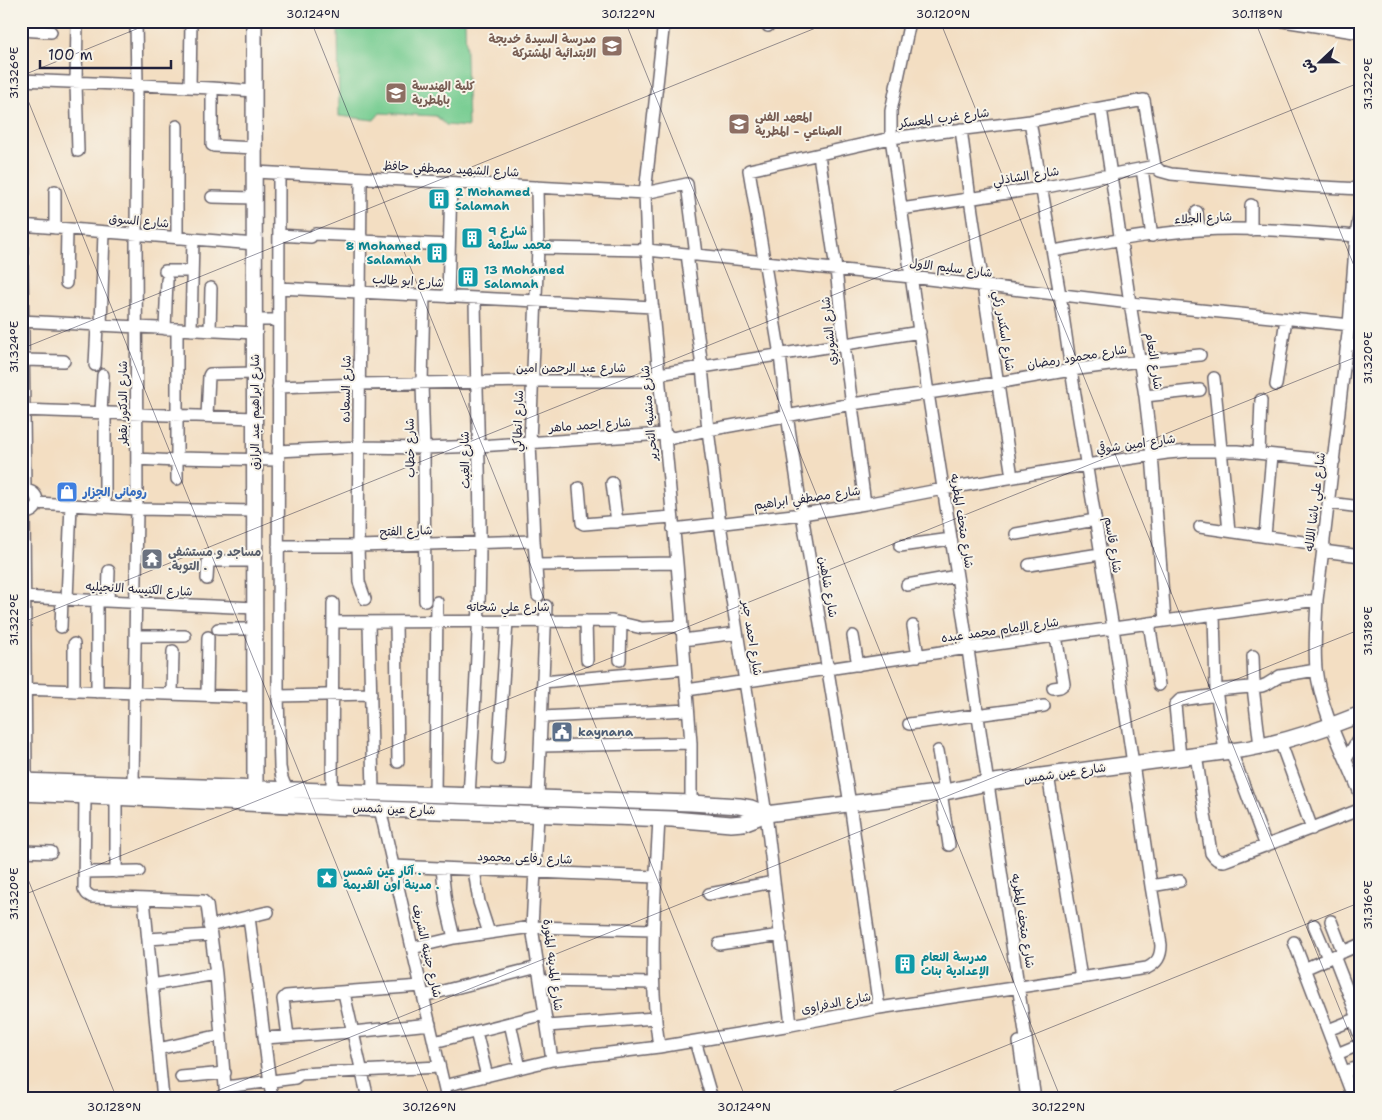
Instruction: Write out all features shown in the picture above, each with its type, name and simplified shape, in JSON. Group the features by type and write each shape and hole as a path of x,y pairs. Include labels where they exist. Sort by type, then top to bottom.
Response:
{"main road":[{"name":"شارع ابراهيم عبد الرازق","path":"254,21 256,796"},
{"name":"شارع عين شمس","path":"23,785 133,784 256,796 290,805 659,819 731,824 743,823 766,814 943,792 987,783 1260,746 1332,726 1361,714"},
{"name":"شارع عين شمس","path":"23,785 86,796 116,798 256,796 287,789 692,803 739,806 766,814"}],"street":[{"path":"77,21 78,151"},
{"name":"شارع الدكتور بقطر","path":"133,784 137,508 136,21"},
{"path":"190,87 191,21"},
{"name":"شارع منشيه التحرير","path":"664,21 645,193 647,250 682,626 691,743 692,803"},
{"name":"شارع متحف المطريه","path":"910,21 891,111 891,138 978,715 1015,988 1027,1099"},
{"path":"1283,21 1361,33"},
{"path":"1345,21 1361,24"},
{"path":"21,30 51,32"},
{"path":"21,80 254,91"},
{"path":"212,88 212,145 255,148"},
{"name":"شارع غرب المعسكر","path":"749,170 891,138 1030,121 1144,100 1155,166"},
{"name":"شارع النعام","path":"1101,108 1145,396 1152,455 1165,621"},
{"name":"شارع قاسم","path":"1030,121 1060,295 1070,370 1161,945 1158,959 1154,965 1147,968"},
{"path":"177,126 178,238"},
{"name":"شارع اسكندر زكي","path":"961,130 1012,477"},
{"name":"شارع الشوبري","path":"819,155 836,269 865,504"},
{"path":"1155,166 1160,171 1171,174 1303,186 1361,189"},
{"name":"شارع الشاذلي","path":"901,210 1042,188 1155,166"},
{"path":"1142,169 1152,236"},
{"name":"شارع شاهين","path":"749,170 780,355 802,514 850,804 879,1008"},
{"name":"شارع الشهيد مصطفي حافظ","path":"255,172 645,193"},
{"name":"شارع ابراهيم عبد الرازق","path":"278,174 278,696 280,767 290,799 290,805"},
{"name":"شارع السعاده","path":"361,178 358,546 359,582 365,599"},
{"path":"448,296 451,183"},
{"name":"شارع احمد جبر","path":"645,193 687,184 708,430 720,524 766,814 792,1025"},
{"name":"شارع انطاكي","path":"537,187 538,248 530,442 538,596"},
{"path":"55,191 61,228 66,283"},
{"path":"21,194 23,491 34,494 37,503 32,512 23,513 23,785"},
{"path":"212,197 255,198"},
{"path":"1251,205 1251,230"},
{"name":"شارع علي باشا اللاله","path":"1361,205 1358,234 1358,325 1346,344 1317,600 1315,635 1316,670 1321,692 1332,726 1361,796"},
{"path":"1197,212 1199,230"},
{"name":"شارع السوق","path":"22,225 255,244"},
{"name":"شارع الجلاء","path":"1053,251 1199,230 1358,234"},
{"path":"95,365 104,232"},
{"path":"279,235 449,245"},
{"path":"191,330 193,239"},
{"name":"شارع سليم الاول","path":"538,248 647,250 912,277 1130,303 1358,325"},
{"path":"165,329 166,275 192,271"},
{"path":"210,331 211,288"},
{"name":"شارع ابو طالب","path":"278,288 653,307"},
{"name":"شارع خطاب","path":"424,295 422,383 424,544 431,602 436,622 435,794"},
{"name":"شارع الغيث","path":"469,796 480,542 475,298"},
{"path":"1276,385 1286,318"},
{"path":"22,321 210,331 255,326 278,320"},
{"path":"176,479 177,330"},
{"name":"شارع عبد الرحمن امين","path":"278,387 533,381 643,382 659,374 920,332"},
{"path":"1346,344 1361,346"},
{"name":"شارع محمود رمضان","path":"928,393 1070,370 1200,355"},
{"path":"22,364 64,361"},
{"path":"207,416 210,374 255,373"},
{"path":"103,375 105,507"},
{"path":"1214,378 1229,531"},
{"path":"1145,396 1200,390"},
{"name":"شارع احمد ماهر","path":"137,459 255,460 359,447 424,448 479,446 664,434 673,438 787,415 928,393"},
{"path":"1259,453 1261,400"},
{"path":"22,410 255,418"},
{"name":"شارع امين شوقي","path":"943,489 1086,465 1190,451 1259,453 1334,461"},
{"path":"1265,536 1272,455"},
{"path":"612,483 617,522"},
{"path":"579,488 582,523 672,517"},
{"name":"شارع مصطفي ابراهيم","path":"673,529 802,514 943,489"},
{"path":"37,503 105,507 255,511"},
{"path":"1329,503 1361,507"},
{"path":"61,627 65,599 71,505"},
{"path":"1016,534 1095,520"},
{"path":"1200,527 1265,536 1361,556"},
{"path":"900,546 951,538"},
{"name":"شارع الفتح","path":"278,546 358,546 534,541"},
{"path":"1029,566 1100,554"},
{"path":"207,579 208,561 255,561"},
{"path":"536,565 676,563"},
{"path":"97,692 102,601 109,571"},
{"path":"907,585 957,576"},
{"name":"شارع الكنيسه الانجيليه","path":"23,597 255,608"},
{"name":"شارع الإمام محمد عبده","path":"687,690 968,648 1317,600"},
{"path":"332,791 333,603"},
{"path":"538,798 546,606"},
{"path":"1214,614 1217,693 1228,751 1266,846"},
{"path":"498,759 507,621"},
{"path":"586,621 587,660"},
{"name":"شارع علي شحاته","path":"333,622 615,621 642,628 682,626"},
{"path":"369,622 373,792"},
{"path":"396,622 398,762"},
{"path":"620,623 620,660"},
{"path":"1149,623 1158,685"},
{"path":"913,626 918,656"},
{"path":"218,629 255,629"},
{"path":"683,640 737,633"},
{"path":"135,636 186,636"},
{"path":"853,636 858,665"},
{"path":"1053,688 1064,684 1056,636"},
{"path":"207,695 208,637"},
{"path":"74,644 74,691"},
{"path":"172,694 173,651"},
{"path":"1253,656 1260,746"},
{"path":"543,682 685,669"},
{"path":"1180,757 1175,705 1180,700 1254,687 1267,684 1280,676 1316,670"},
{"path":"23,689 255,697"},
{"path":"278,696 370,694"},
{"path":"909,724 1044,706"},
{"path":"542,717 688,710"},
{"path":"1346,759 1361,735"},
{"path":"1280,741 1312,829"},
{"path":"540,746 691,743"},
{"path":"938,751 948,845"},
{"path":"1196,755 1211,853 1219,861 1224,861 1266,846 1361,809"},
{"path":"1048,775 1081,978"},
{"path":"86,796 84,888 87,894 92,897 201,901 207,906 216,974 226,1099"},
{"path":"116,798 116,872"},
{"name":"شارع جنينه الشريف","path":"380,809 447,1099"},
{"name":"شارع المدينه المنورة","path":"538,814 532,927 552,1060"},
{"path":"659,819 652,930 655,1018 659,1047"},
{"path":"21,851 51,852"},
{"name":"شارع رفاعى محمود","path":"393,866 656,876"},
{"path":"442,869 446,904 454,938"},
{"path":"474,870 479,902 488,933"},
{"path":"84,872 139,871"},
{"path":"1151,886 1180,881"},
{"path":"708,894 774,882"},
{"path":"144,899 163,1099"},
{"path":"148,940 210,931 268,912"},
{"path":"248,917 272,1099"},
{"path":"1331,921 1335,955 1357,1018 1361,1038"},
{"path":"1314,925 1335,955"},
{"path":"412,948 454,938 532,927 652,930"},
{"path":"719,944 780,935"},
{"path":"1294,942 1344,1072 1355,1093"},
{"path":"1304,969 1361,944"},
{"path":"288,1036 283,1002 284,997 344,993 422,992 538,967"},
{"name":"شارع الدفراوى","path":"444,1086 552,1060 659,1047 792,1025 879,1008 1147,968"},
{"path":"152,985 216,974"},
{"path":"540,981 653,982"},
{"name":"شارع متحف المطريه","path":"1015,988 1025,1025 1035,1099"},
{"path":"344,993 368,1099"},
{"path":"434,1042 510,1023 546,1020 655,1018"},
{"path":"1328,1030 1357,1018"},
{"path":"510,1023 520,1068"},
{"path":"264,1038 353,1032 430,1024"},
{"path":"476,1032 487,1076"},
{"path":"158,1049 221,1035"},
{"path":"695,1041 712,1099"},
{"path":"1337,1054 1361,1044"},
{"path":"1344,1072 1361,1066"},
{"path":"226,1087 295,1078 300,1074 439,1067"},
{"path":"181,1077 225,1073"}],"green space":[{"path":"338,21 465,21 468,127 446,125 436,116 380,113 374,120 339,116"}],"place":[{"name":"مدرسة السيدة خديجة الابتدائية المشتركة","path":"612,46"},
{"name":"كلية الهندسة بالمطرية","path":"396,93"},
{"name":"المعهد الفني الصناعي - المطرية","path":"739,124"},
{"name":"2 Mohamed Salamah","path":"439,199"},
{"name":"9 شارع محمد سلامة","path":"472,238"},
{"name":"8 Mohamed Salamah","path":"437,253"},
{"name":"13 Mohamed Salamah","path":"468,277"},
{"name":"رومانى الجزار","path":"67,492"},
{"name":"مساجد و مستشفى .التوبة .","path":"152,559"},
{"name":"kaynana","path":"562,732"},
{"name":"آثار عين شمس . مدينة اون القديمة .","path":"327,878"},
{"name":"مدرسة النعام الإعدادية بنات","path":"905,964"}]}
